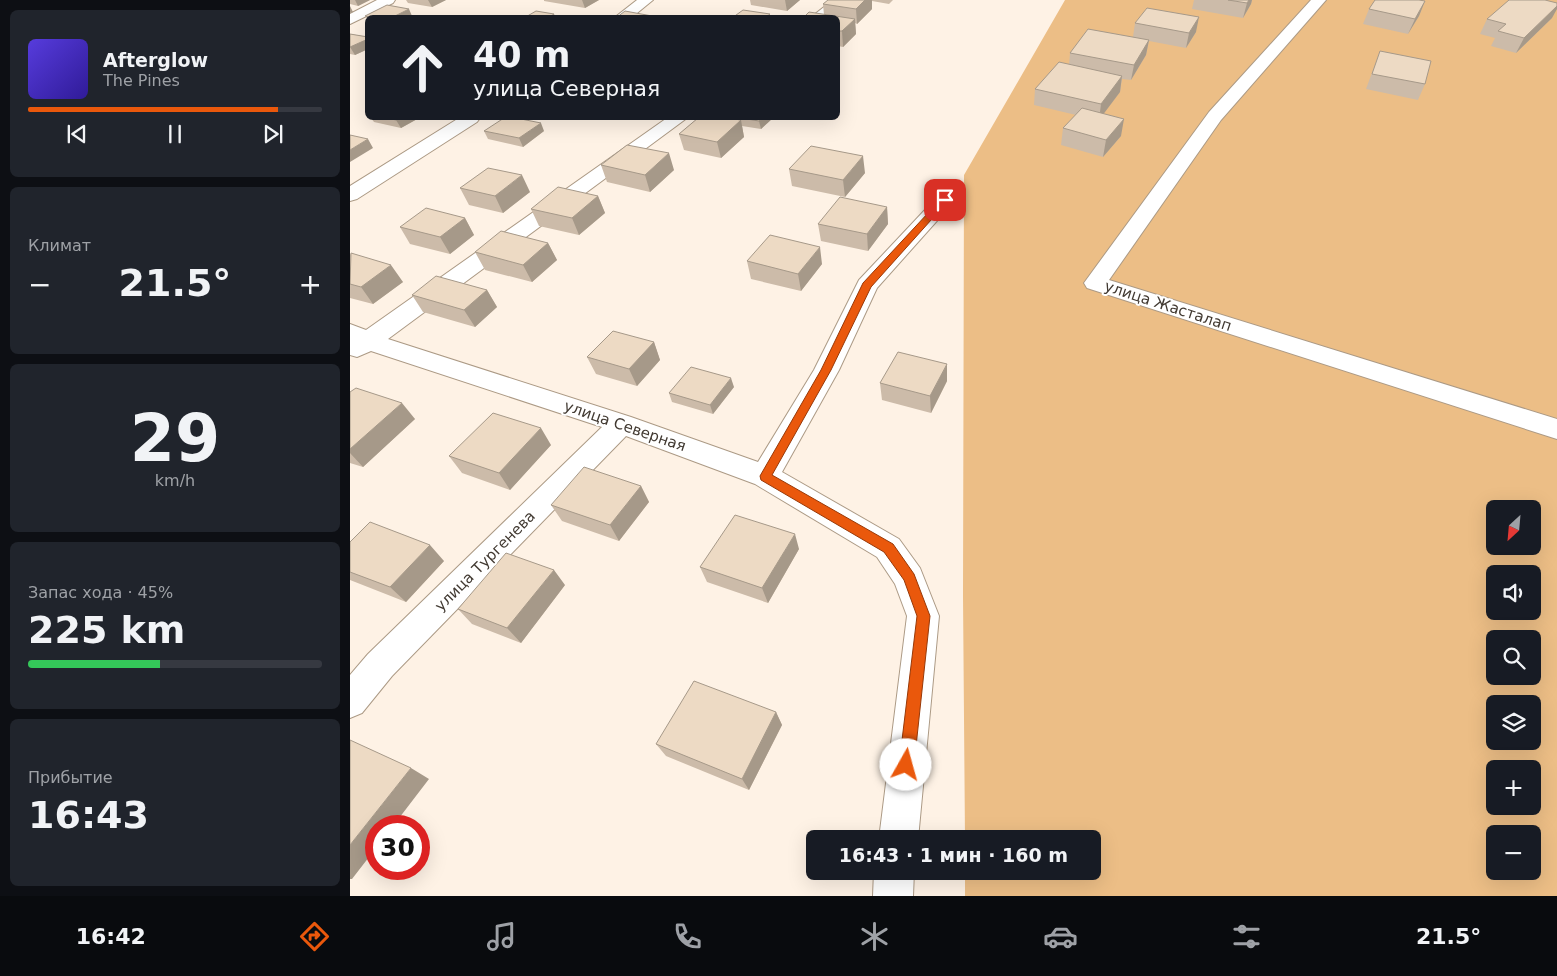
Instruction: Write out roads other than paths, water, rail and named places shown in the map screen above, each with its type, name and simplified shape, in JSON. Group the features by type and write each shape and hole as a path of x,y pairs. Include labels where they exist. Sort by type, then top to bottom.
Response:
{"street":[{"path":"350,20 388,0"},
{"path":"625,15 646,0"},
{"path":"821,15 842,0"},
{"name":"улица Жасталап","path":"1319,0 1215,116 1095,283 1557,429"},
{"path":"350,195 468,120"},
{"path":"356,342 675,120"},
{"path":"766,476 826,370 867,285 945,200"},
{"name":"улица Северная","path":"356,342 622,424 766,476 888,548 909,578 923,616 899,830"},
{"name":"улица Тургенева","path":"350,701 380,666 622,424"},
{"path":"893,896 894,880"}]}
